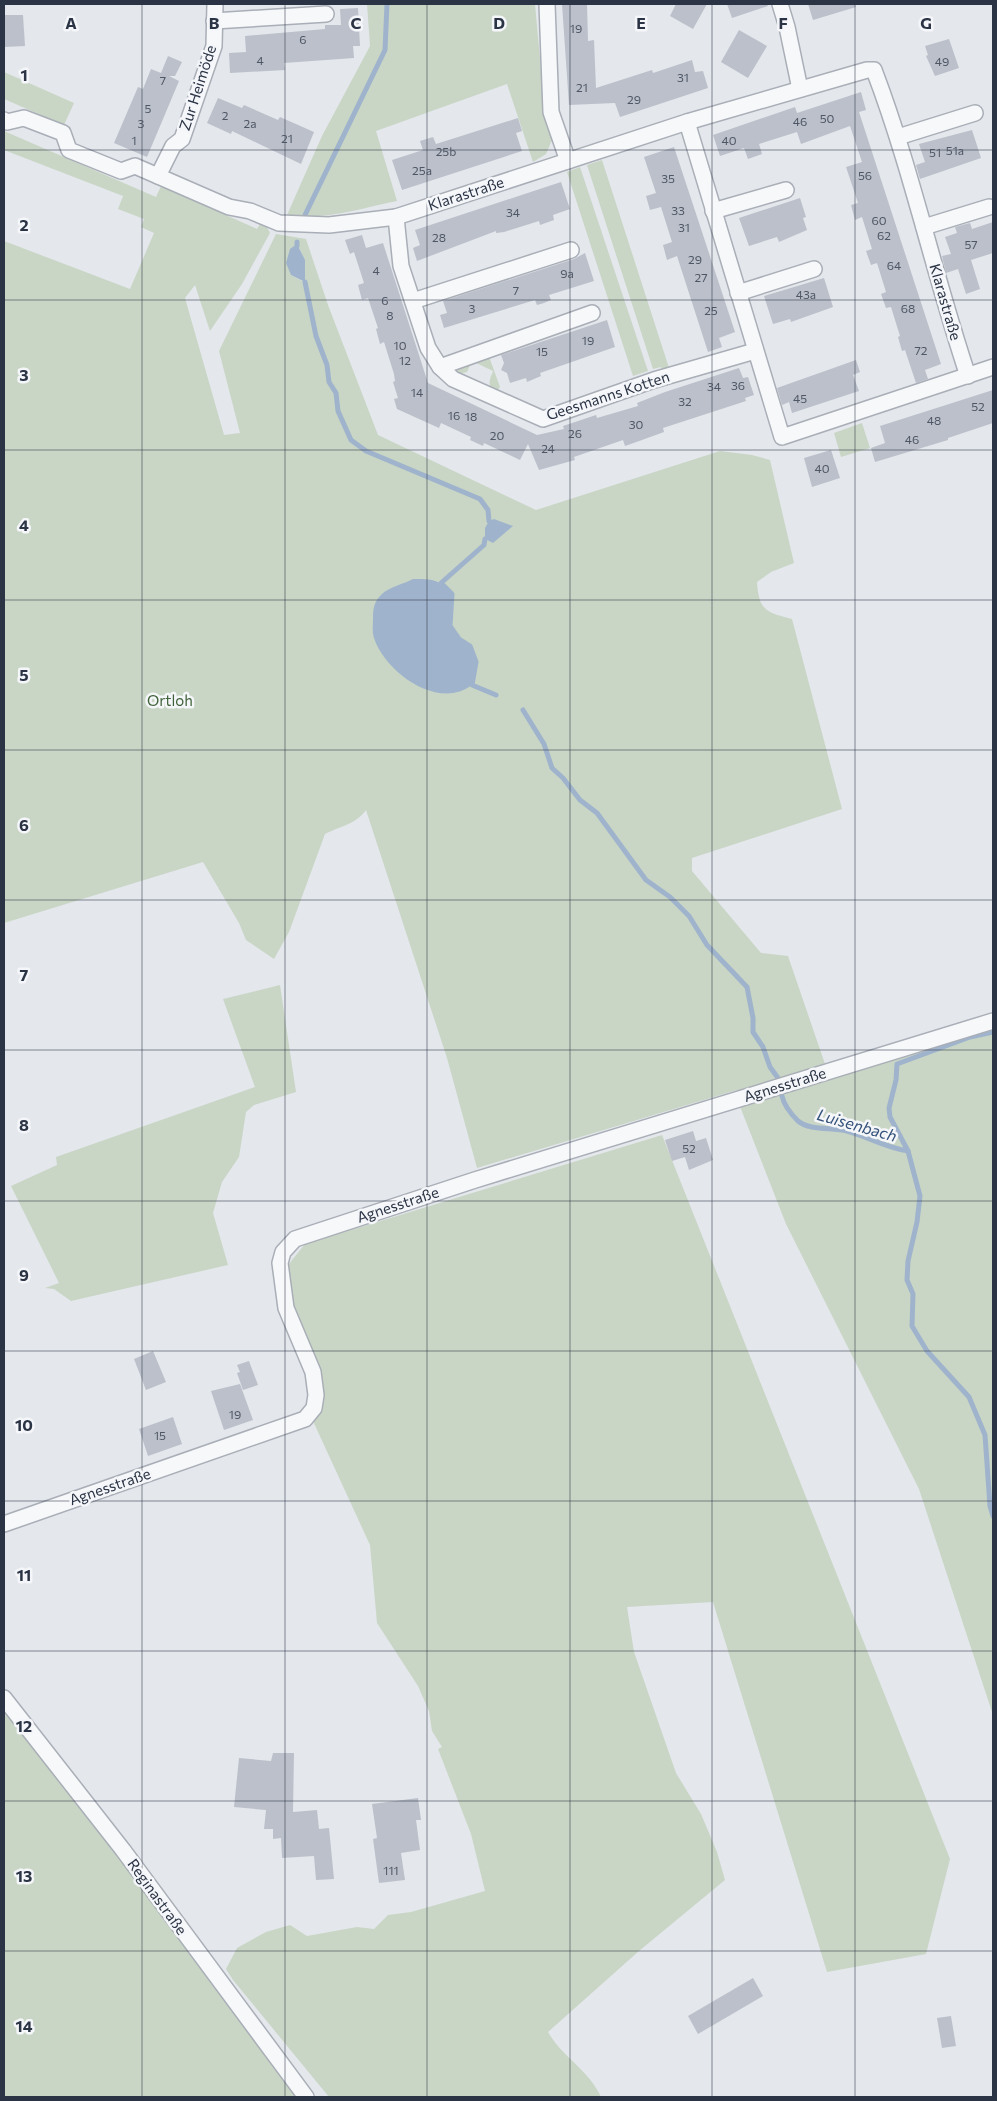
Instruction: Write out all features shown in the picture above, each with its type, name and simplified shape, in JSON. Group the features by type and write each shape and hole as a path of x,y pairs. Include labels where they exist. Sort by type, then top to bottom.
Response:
{"street":[{"name":"Zur Heimöde","path":"158,176 173,146 182,140 214,46 215,4"},
{"path":"547,4 551,112 568,161"},
{"path":"780,4 787,27 800,89"},
{"path":"214,21 326,14"},
{"name":"Klarastraße","path":"4,120 7,122 24,118 63,133 69,150 121,171 135,166 229,207 250,211 279,223 329,225 396,217 687,122 867,70 874,70 898,137 952,329 968,376"},
{"path":"898,137 975,113"},
{"path":"687,122 782,437 993,367"},
{"path":"713,211 786,190"},
{"path":"924,227 989,207"},
{"name":"Geesmanns Kotten","path":"396,217 401,266 428,348 440,367 453,379 543,419 654,380 755,351"},
{"path":"413,301 571,250"},
{"path":"738,293 814,269"},
{"path":"440,367 592,313"},
{"name":"Agnesstraße","path":"4,1524 305,1419 314,1408 316,1395 312,1372 286,1308 280,1263 283,1252 295,1239 475,1180 993,1021"},
{"name":"Reginastraße","path":"4,1698 123,1850 306,2097"}],"green space":[{"path":"367,4 535,4 544,103 552,140 546,154 533,162 507,84 376,131 397,201 328,215 287,215 322,136 370,46"},
{"path":"4,72 74,103 64,125 4,99"},
{"name":"Ortloh","path":"4,131 156,197 161,186 257,229 263,219 270,233 242,284 210,331 195,285 185,298 224,435 240,433 219,351 276,234 306,239 328,305 378,435 536,510 720,451 752,455 770,460 794,563 771,572 757,582 758,592 762,605 766,609 792,619 842,809 692,858 692,871 761,953 788,956 825,1064 993,1013 993,1715 919,1489 786,1224 741,1109 737,1090 477,1168 447,1058 366,810 353,822 325,834 289,932 274,959 246,940 239,923 203,862 4,923 4,241 130,289 154,233 141,227 144,219 118,209 123,196 4,150","holes":["299,248 305,261 304,282 291,275"]},
{"path":"602,160 670,371 663,373 661,367 653,369 587,165"},
{"path":"580,167 648,371 633,376 567,172"},
{"path":"487,351 500,387 496,392 490,385 493,371 472,361 467,372 459,374 453,368"},
{"path":"862,423 870,448 841,457 834,433"},
{"path":"280,985 296,1092 254,1105 246,1112 239,1157 222,1182 213,1213 228,1265 71,1301 54,1289 45,1288 59,1283 11,1186 57,1165 56,1157 255,1087 223,999"},
{"path":"662,1135 950,1859 926,1954 827,1972 713,1602 627,1607 634,1652 676,1773 701,1814 717,1852 725,1880 639,1951 548,2032 560,2049 590,2079 601,2097 329,2097 226,1969 237,1948 266,1932 290,1925 307,1936 357,1927 374,1929 388,1915 411,1912 485,1891 471,1834 438,1749 442,1747 432,1731 429,1711 418,1686 377,1623 370,1545 307,1408 320,1400 278,1306 280,1275 305,1244"},
{"path":"4,1701 305,2097 4,2097"}],"water":[{"path":"294,246 299,248 305,260 305,282 291,275 286,263 290,249"},
{"path":"494,519 513,526 493,543 485,539 485,528 489,521"},
{"path":"413,579 435,581 444,585 452,594 450,626 459,639 470,646 476,662 472,685 458,692 429,691 414,684 389,663 380,651 374,638 373,611 377,599 389,589"}],"building":[{"path":"562,4 587,4 588,41 594,40 596,88 652,70 653,73 692,60 695,72 703,71 708,88 620,117 615,103 569,105"},
{"path":"676,4 707,4 693,29 670,16"},
{"path":"727,4 767,4 768,6 732,18"},
{"path":"808,4 855,4 856,7 813,20"},
{"path":"358,8 360,46 353,46 354,58 284,63 285,70 230,73 229,53 246,52 245,36 325,29 325,25 341,25 340,9"},
{"path":"4,15 23,15 25,46 4,47"},
{"path":"739,30 767,46 748,78 721,62"},
{"path":"949,39 959,68 935,76 926,56 928,55 925,46"},
{"path":"168,56 182,62 175,76 169,76 179,81 147,157 114,143 138,87 143,89 151,69 161,73"},
{"path":"861,92 866,110 859,112 941,364 925,370 928,379 916,383 905,350 902,351 898,337 900,336 891,307 886,308 881,294 886,292 877,263 871,265 866,251 872,249 862,217 855,220 851,205 858,203 846,167 862,162 850,126 801,144 797,132 759,144 762,154 748,159 744,148 720,156 713,135 795,107 797,113"},
{"path":"218,98 242,108 244,105 278,120 280,117 314,132 301,164 232,131 231,134 207,123"},
{"path":"518,118 522,131 516,133 522,151 402,190 392,160 423,150 420,141 433,137 436,144"},
{"path":"972,130 981,158 920,179 916,165 925,162 919,144"},
{"path":"674,147 735,332 719,338 722,347 708,352 677,256 667,260 663,245 672,242 661,207 650,210 646,196 656,193 644,157"},
{"path":"561,182 570,209 553,215 554,220 540,225 539,221 504,232 496,233 496,231 417,261 413,248 420,245 415,230"},
{"path":"800,198 806,217 803,218 807,230 779,242 777,237 749,246 739,218"},
{"path":"993,222 993,253 971,260 980,289 966,294 958,269 946,273 942,256 951,254 945,237 957,233 955,227 970,223 972,229"},
{"path":"362,235 366,248 383,243 428,383 537,435 564,429 563,426 596,415 597,418 638,406 637,403 665,392 739,368 743,378 748,377 754,395 745,398 746,401 663,428 664,432 625,446 623,440 574,457 575,460 539,470 528,444 520,460 484,443 483,446 470,440 471,437 441,423 439,428 397,409 394,399 398,398 393,382 395,381 394,374 384,342 380,344 376,329 378,328 368,298 362,300 358,285 364,283 354,252 350,254 345,240"},
{"path":"585,253 594,281 549,295 551,300 544,303 537,305 535,300 444,328 440,315 447,313 443,301 574,259"},
{"path":"824,278 833,307 791,322 790,319 773,324 764,296"},
{"path":"607,320 615,347 540,373 541,376 527,382 526,378 510,383 507,373 501,370 504,363 501,355"},
{"path":"856,360 860,372 853,375 859,391 792,413 789,402 782,405 777,388"},
{"path":"993,390 993,423 948,438 948,440 875,462 871,448 885,443 880,426"},
{"path":"831,450 840,478 812,487 804,458"},
{"path":"693,1131 696,1141 706,1138 713,1160 689,1170 685,1157 672,1161 665,1140"},
{"path":"153,1351 166,1382 146,1390 134,1359"},
{"path":"249,1361 258,1385 243,1390 237,1373 240,1372 237,1365"},
{"path":"240,1384 253,1420 224,1430 211,1391"},
{"path":"173,1417 182,1444 148,1456 139,1429"},
{"path":"273,1753 294,1753 293,1812 317,1810 319,1829 329,1828 334,1879 316,1880 314,1856 282,1858 281,1838 273,1839 273,1829 264,1829 266,1810 234,1807 239,1758 271,1761"},
{"path":"418,1798 421,1820 416,1820 420,1850 401,1853 405,1880 379,1883 373,1839 377,1838 372,1804"},
{"path":"753,1978 763,1996 698,2034 688,2016"},
{"path":"951,2016 956,2046 942,2048 937,2018"}],"waterway":[{"path":"305,215 385,50 387,4"},
{"path":"305,282 316,336 327,365 329,382 336,393 338,411 351,440 366,451 480,499 488,510 489,521"},
{"path":"485,539 484,545 441,583 452,594 450,626 459,639 470,646 476,662 472,685 496,695"},
{"path":"523,710 544,744 552,768 563,778 580,800 597,813 646,880 670,897 689,916 707,945 747,987 753,1018 753,1032 763,1047 770,1067 778,1078"},
{"path":"908,1151 890,1117 889,1108 896,1080 897,1064 970,1037 993,1032"},
{"name":"Luisenbach","path":"782,1096 790,1112 803,1124 815,1128 847,1131 908,1151 920,1196 917,1222 908,1261 907,1280 913,1294 912,1326 927,1351 969,1397 985,1435 990,1506 993,1516"}]}
